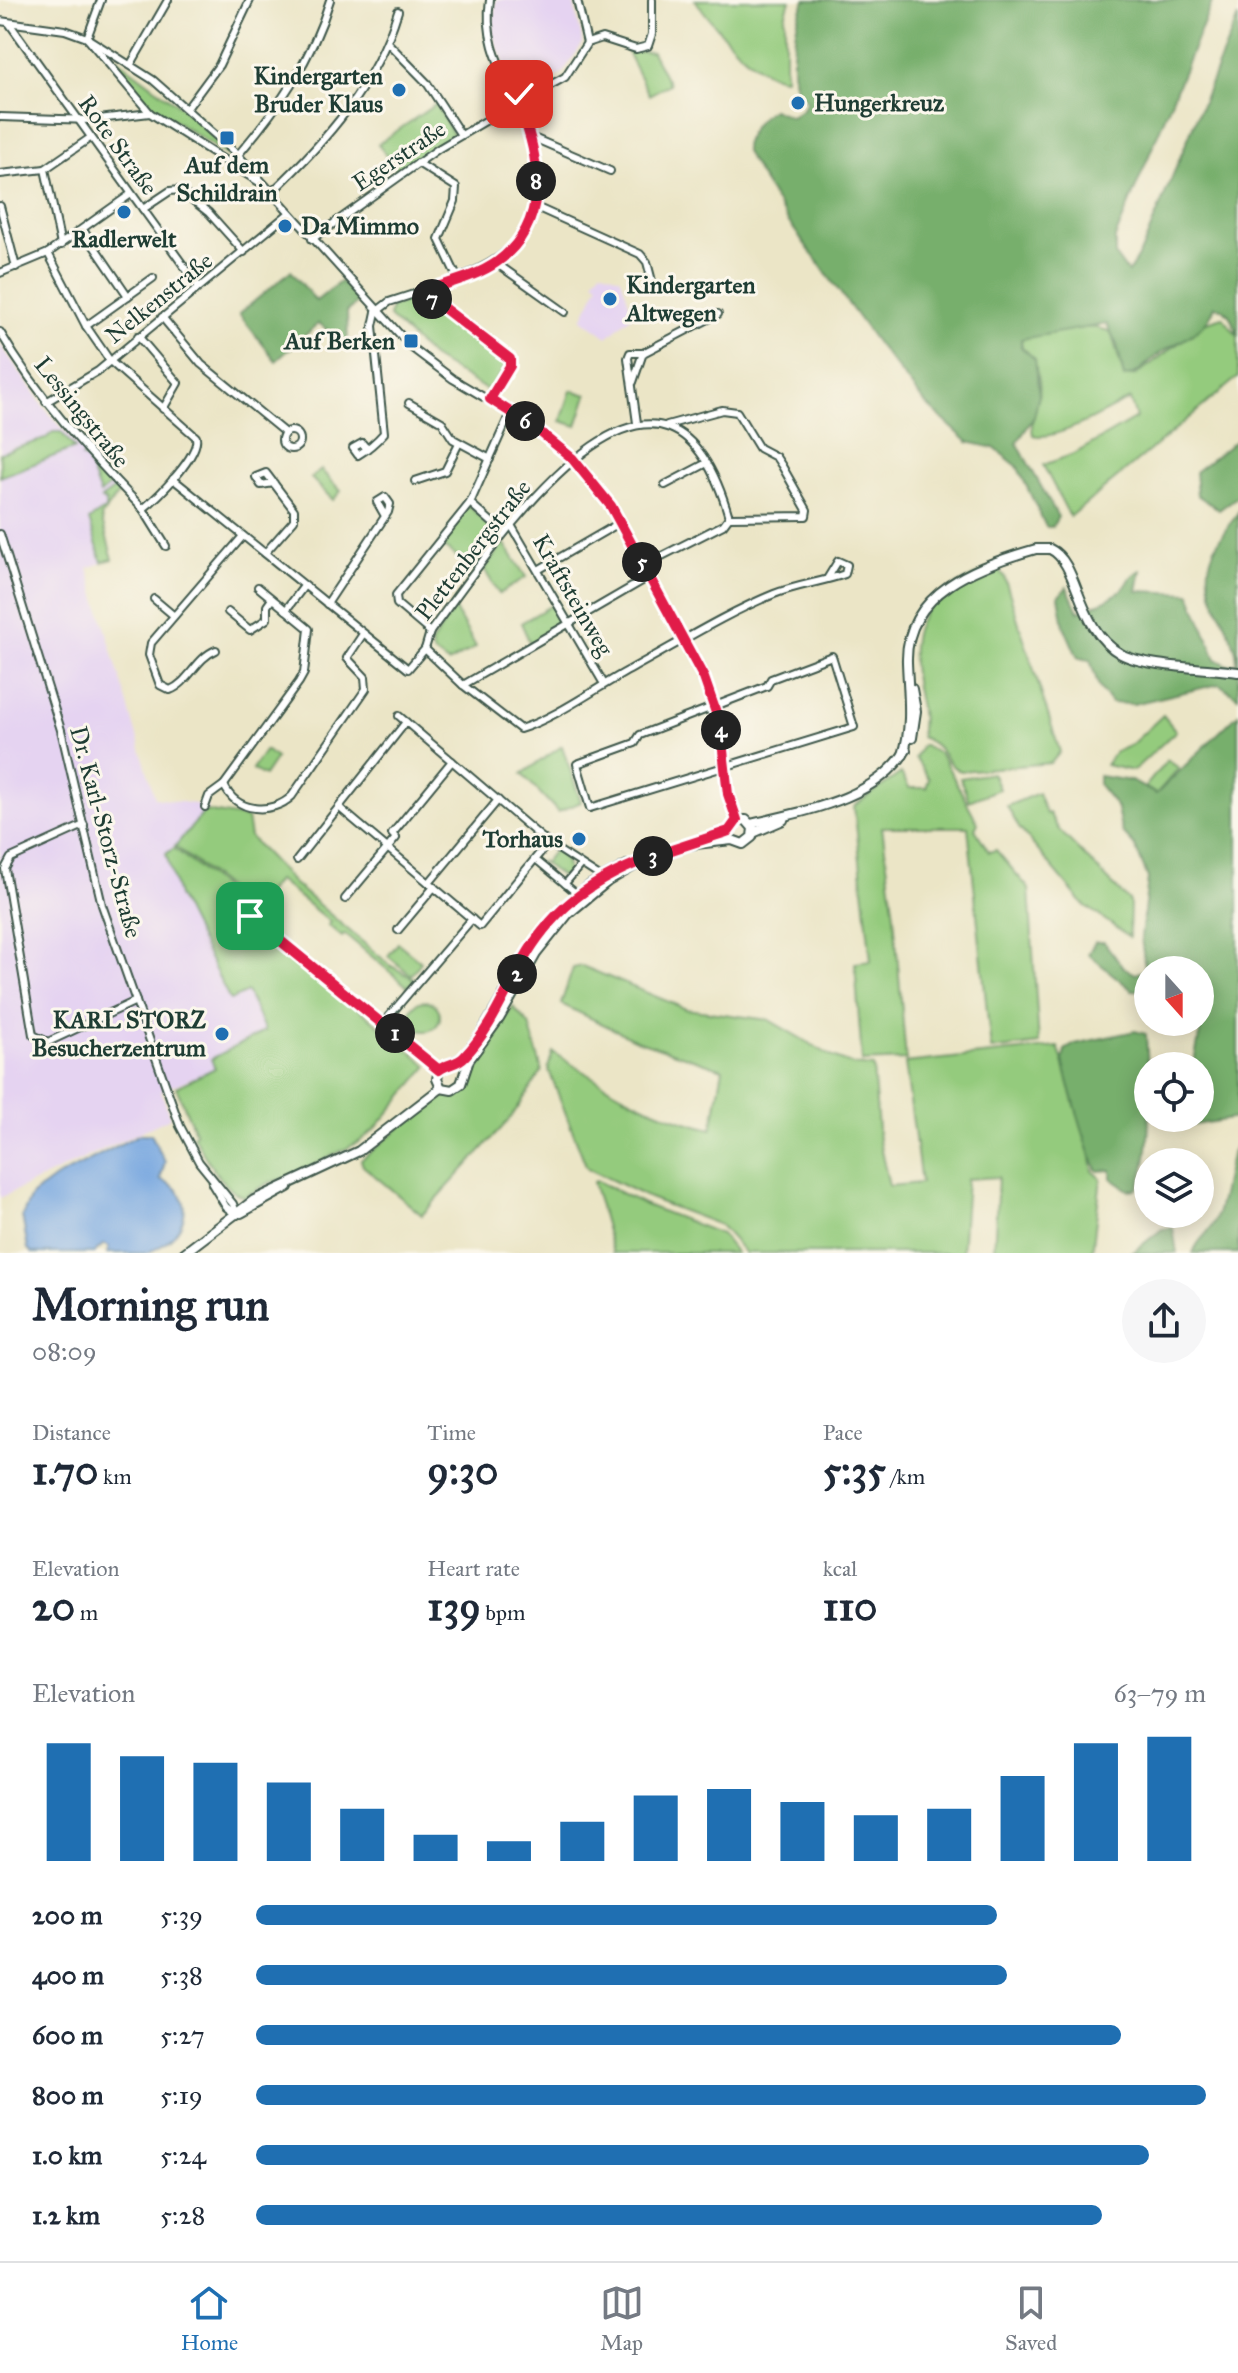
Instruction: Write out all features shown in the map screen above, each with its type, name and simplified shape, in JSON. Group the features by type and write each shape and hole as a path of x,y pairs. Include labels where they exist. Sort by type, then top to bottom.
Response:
{"street":[{"path":"87,38 101,0"},
{"path":"131,64 168,0"},
{"path":"188,107 219,65 250,0"},
{"path":"238,155 281,102 303,66 330,0"},
{"path":"490,0 488,24 493,51 512,94 509,107 521,111"},
{"path":"577,0 587,43"},
{"path":"367,449 384,433 373,326 376,312 389,302 496,263 516,245 536,207 535,165 521,111 525,99 565,77 587,43 602,38 645,48 651,40 652,0"},
{"path":"271,193 351,108 388,43 398,11"},
{"path":"0,21 65,30 87,38 131,64 188,107 238,155 376,312 422,356 453,379 511,411 572,458 621,522 684,641 714,706 729,799 737,820 752,828 875,782 903,755 915,724 915,701 908,672 908,642 914,622 939,592 965,577 1024,553 1043,548 1056,552 1064,560 1087,619 1100,638 1116,650 1145,660 1238,672"},
{"name":"Rote Straße","path":"9,23 199,287"},
{"path":"87,38 150,113 262,183"},
{"path":"388,43 427,83 461,135"},
{"path":"512,94 519,94 525,99"},
{"name":"Egerstraße","path":"312,239 418,163 509,107"},
{"path":"0,117 106,119 150,113"},
{"path":"529,136 610,171"},
{"path":"0,174 45,169 90,138"},
{"path":"418,163 456,187 455,201 439,239 458,279"},
{"path":"45,169 61,245"},
{"path":"143,209 170,191 180,190 209,213 244,252"},
{"path":"0,273 48,253 131,194"},
{"path":"0,206 16,267"},
{"path":"536,207 640,254 647,262 654,289"},
{"name":"Nelkenstraße","path":"46,402 110,361 288,214"},
{"path":"83,230 128,296"},
{"path":"48,253 86,326 110,361 196,437 195,447 173,479 143,509"},
{"path":"496,263 565,312"},
{"path":"86,326 153,278"},
{"path":"423,292 510,359 510,366 490,399"},
{"path":"718,314 643,353 630,353 628,358 637,423 657,421 687,439 705,464 729,517"},
{"path":"162,317 201,364 285,433"},
{"name":"Lessingstraße","path":"0,332 46,402 78,442 143,509 166,546"},
{"path":"138,336 178,383 163,409"},
{"path":"633,382 643,353"},
{"path":"409,403 442,422 459,443 490,459"},
{"path":"667,425 722,410 737,412 759,448 776,457 807,510 806,516 729,517"},
{"path":"430,632 395,599 470,503 511,411"},
{"name":"Plettenbergstraße","path":"637,423 572,458 504,533 430,632 425,649 463,685 520,729 776,594 827,579"},
{"path":"415,481 445,471 459,443"},
{"path":"665,485 705,464"},
{"path":"173,479 408,669 425,649"},
{"path":"265,553 294,520 294,510 274,483"},
{"path":"470,503 504,533"},
{"path":"327,604 385,516"},
{"path":"644,565 723,525 729,517"},
{"path":"538,570 621,522"},
{"name":"Kraftsteinweg","path":"511,525 604,684"},
{"name":"Dr. Karl-Storz-Straße","path":"0,534 61,730 102,905 180,1126 210,1178 233,1204 237,1215"},
{"path":"216,650 208,654 178,687 170,690 160,685 149,655 151,643 173,615 243,536"},
{"path":"463,685 649,577"},
{"path":"286,610 304,586"},
{"path":"205,807 209,796 224,785 304,673 309,629 258,587"},
{"path":"154,599 173,615"},
{"path":"228,612 250,630 267,619 267,606 272,599"},
{"path":"224,785 227,792 256,809 275,808 292,796 366,689 365,677 347,658 363,634"},
{"path":"832,656 854,727 590,808 577,764 635,743 640,735 714,706 767,686 771,679 832,656"},
{"path":"399,716 548,843 553,843 580,866 599,876"},
{"path":"297,860 341,809 357,781 406,722"},
{"path":"345,899 396,838 392,834 452,761"},
{"path":"398,930 498,800"},
{"path":"341,809 480,926 548,843"},
{"path":"730,835 737,820"},
{"path":"84,825 11,858 5,869 33,1035 48,1042 136,1001"},
{"path":"439,1070 453,1065 480,1036 530,949 562,909 606,875 686,845 730,835 747,843 752,828"},
{"path":"535,859 576,893"},
{"path":"441,1088 459,1087 462,1073 549,936 597,888 646,859"},
{"path":"565,884 580,866"},
{"path":"239,913 250,916 439,1070"},
{"path":"383,1023 472,919"},
{"path":"453,1065 462,1073"},
{"path":"439,1070 437,1079 441,1088"},
{"path":"184,1253 256,1199 359,1151 441,1088"}],"shaded area":[{"path":"496,0 573,0 583,43 562,74 527,92 515,87 492,34"},
{"name":"Kindergarten Altwegen","path":"601,270 621,278 633,315 607,337 582,319 599,284 594,281"},
{"path":"0,344 46,410 120,492 101,517 113,559 88,568 155,798 209,806 166,854 230,1000 246,992 265,1032 212,1058 215,1068 161,1091 170,1118 0,1198"}],"green space":[{"path":"695,0 790,0 785,17 785,78 772,75 747,59"},
{"path":"805,0 1213,0 1115,238 1115,255 1128,273 1142,250 1238,17 1238,337 1228,314 1215,306 1198,330 1156,356 1138,372 1124,377 1117,345 1107,324 1021,339 1021,347 1035,359 1039,395 1034,417 1017,443 1058,517 1052,527 1046,527 1017,466 994,448 968,442 925,403 879,346 788,221 745,152 749,133 767,113 772,109 791,117 803,109 807,100 798,94 793,72 795,34"},
{"path":"105,50 185,110 243,166 149,103"},
{"path":"626,50 652,52 669,84 649,95"},
{"path":"436,104 454,136 398,172 378,144"},
{"path":"291,271 316,301 341,281 359,301 347,312 348,348 319,323 276,361 239,314"},
{"path":"417,298 506,361 507,365 491,388 485,389 432,357 389,317 391,307"},
{"path":"1223,317 1238,337 1238,377 1070,517 1043,465 1074,454 1136,418 1130,399 1068,430 1043,436 1033,435 1032,421 1040,387 1021,339 1078,328 1111,332 1124,376 1136,375 1207,322"},
{"path":"571,390 587,395 577,426 561,421"},
{"path":"53,432 61,432 75,448 0,477 0,453 45,439"},
{"path":"1238,439 1238,496 1219,510 1197,495 1195,472"},
{"path":"85,454 112,484 100,494 87,460 82,457"},
{"path":"321,470 341,491 333,500 311,478"},
{"path":"116,488 120,492 101,517 113,559 102,562 89,520 106,509 106,502 101,499"},
{"path":"468,505 499,534 472,568 441,545"},
{"path":"1238,512 1238,697 1219,684 1133,704 1111,703 1099,687 1090,660 1078,658 1064,626 1059,596 1067,587 1078,611 1083,610 1119,592 1141,570 1137,591 1190,593 1216,659 1229,666 1237,663 1232,638 1210,587 1209,575 1215,549"},
{"path":"504,543 526,577 499,594 484,569"},
{"path":"995,567 1004,576 1060,752 1051,763 961,771 951,765 936,746 921,737 922,715 915,683 914,638 919,621 930,606 945,593"},
{"path":"552,605 565,622 530,643 521,623"},
{"path":"454,608 476,647 448,663 433,652 431,644"},
{"path":"1238,714 1238,1118 1214,1122 1214,1052 1196,1052 1199,1036 1214,1036 1214,956 1143,956 1141,937 1148,878 1135,846 1122,832 1116,806 1099,785 1099,776 1131,781 1156,794"},
{"path":"1163,715 1176,731 1133,771 1106,765 1115,752 1131,745"},
{"path":"922,745 939,753 944,760 978,823 975,829 989,852 996,850 1029,889 1039,1044 991,1050 968,827 882,827 894,915 906,1060 862,1062 855,963 871,961 854,806 901,773 909,788 926,788 929,779 915,758"},
{"path":"562,746 581,802 558,812 522,774"},
{"path":"265,750 276,758 264,776 252,769"},
{"path":"1167,760 1179,768 1156,794 1145,787"},
{"path":"992,773 999,789 969,801 960,778"},
{"path":"1038,793 1046,814 1049,813 1059,830 1130,902 1129,937 1083,904 1019,828 1007,806"},
{"path":"205,811 247,818 250,837 293,883 391,966 415,979 408,987 345,934 342,937 328,925 330,922 278,880 253,909 175,846"},
{"path":"174,848 234,897 224,912 229,923 259,926 428,1066 376,1128 359,1142 244,1197 221,1180 209,1162 193,1136 196,1134 176,1087 215,1068 211,1059 265,1031 247,992 230,1000 178,896 166,854"},
{"path":"556,848 566,862 568,874 564,878 540,861 544,863"},
{"path":"1095,942 1104,942 1122,966 1134,973 1134,990 1088,954"},
{"path":"398,943 421,962 411,975 388,956"},
{"path":"582,966 686,1009 769,1020 833,1057 853,1065 873,1067 879,1141 889,1186 921,1183 905,1063 1058,1047 1088,1139 1093,1171 1101,1178 1092,1253 994,1253 998,1177 967,1179 962,1253 745,1253 720,1225 649,1198 587,1168 548,1068 553,1052 649,1108 712,1129 723,1069 636,1040 561,1004 573,968"},
{"path":"425,1001 431,1002 439,1010 439,1022 431,1030 425,1031 419,1030 411,1022 410,1016 411,1010 419,1002"},
{"path":"513,1007 529,1024 542,1071 510,1119 422,1215 363,1166 361,1160 439,1095 459,1093 466,1082 466,1071"},
{"path":"1134,1031 1134,1036 1146,1036 1147,1052 1134,1052 1134,1132 1148,1132 1147,1148 1134,1148 1134,1189 1128,1190 1111,1178 1111,1170 1098,1171 1094,1164 1063,1060 1065,1050 1075,1044"},
{"path":"1238,1141 1238,1253 1193,1253 1210,1228 1214,1228"},
{"path":"597,1181 643,1204 721,1234 736,1253 613,1253 593,1182"},
{"path":"1173,1228 1177,1253 1132,1253 1162,1229"}],"water":[{"path":"140,1134 151,1134 165,1162 160,1179 182,1196 185,1207 183,1219 170,1240 145,1253 107,1253 109,1247 104,1244 94,1253 32,1253 28,1249 22,1216 31,1196 55,1178"}],"place":[{"name":"Kindergarten Bruder Klaus","path":"399,90"},
{"name":"Hungerkreuz","path":"798,103"},
{"name":"Auf dem Schildrain","path":"227,138"},
{"name":"Radlerwelt","path":"124,212"},
{"name":"Da Mimmo","path":"285,226"},
{"name":"Kindergarten Altwegen","path":"610,299"},
{"name":"Auf Berken","path":"411,341"},
{"name":"Torhaus","path":"579,839"},
{"name":"KARL STORZ Besucherzentrum","path":"222,1034"}],"route":[{"path":"250,916 439,1070 464,1057 494,1017 542,931 590,885 619,868 729,831 737,820 728,794 720,724 704,678 611,506 572,458 534,427 490,399 510,366 510,359 423,292 496,263 516,245 531,219 537,194 535,165 521,111 526,101 519,94"}]}
